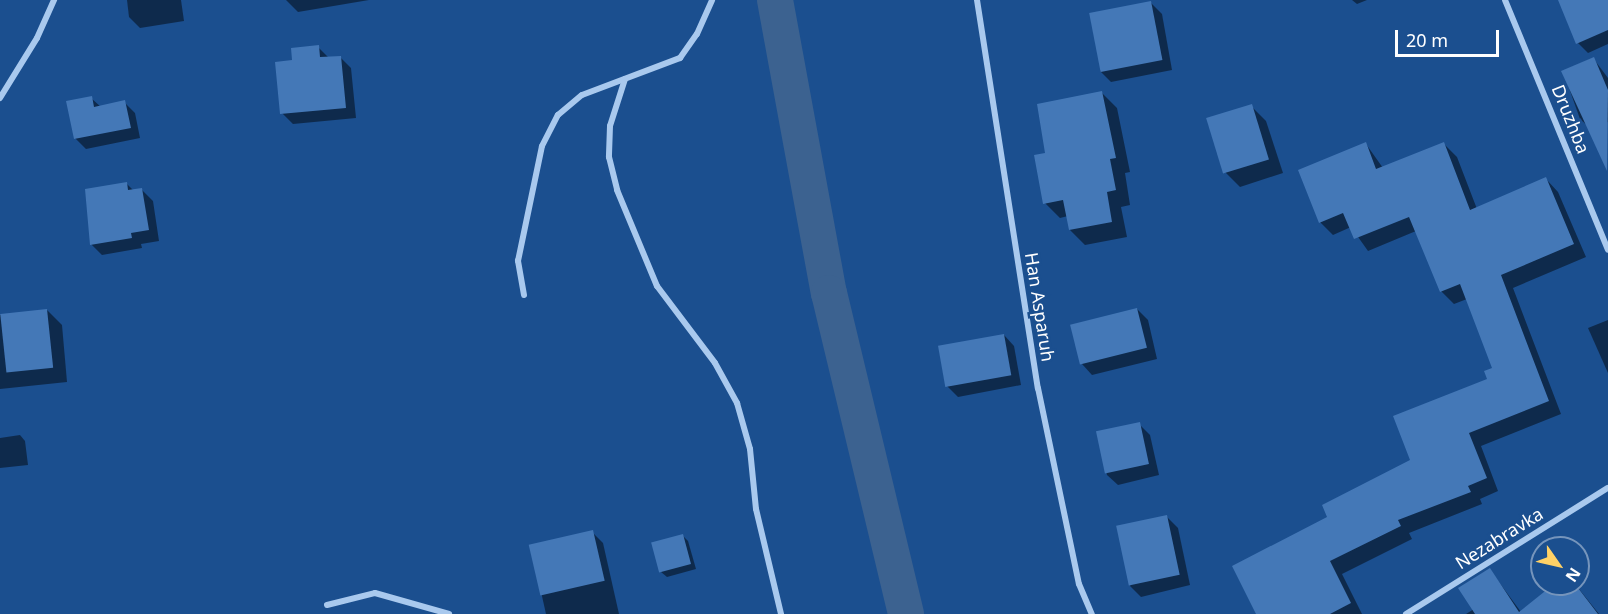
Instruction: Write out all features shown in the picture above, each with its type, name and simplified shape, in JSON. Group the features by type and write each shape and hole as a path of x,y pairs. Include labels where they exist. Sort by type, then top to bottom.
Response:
{"street":[{"path":"0,98 37,38 54,0"},
{"path":"524,295 518,261 542,146 558,115 582,95 680,58 697,34 712,0"},
{"name":"Han Asparuh","path":"977,0 1038,388 1080,584 1092,614"},
{"name":"Druzhba","path":"1505,0 1608,250"},
{"path":"625,78 610,126 609,157 617,190 657,286 715,363 737,404 750,449 756,509 782,614"},
{"name":"Nezabravka","path":"1406,614 1608,488"},
{"path":"327,605 375,593 449,614"}],"building":[{"path":"1558,0 1608,0 1608,30 1576,44"},
{"path":"1151,1 1162,60 1101,72 1089,13"},
{"path":"319,45 320,57 341,56 346,108 280,114 275,62 292,60 291,48"},
{"path":"1594,57 1608,90 1607,171 1561,71"},
{"path":"1102,91 1116,158 1110,159 1116,190 1107,192 1112,222 1069,230 1063,200 1043,204 1034,155 1045,153 1037,104"},
{"path":"92,96 94,107 125,100 131,128 74,139 66,101"},
{"path":"1252,104 1269,159 1223,173 1206,118"},
{"path":"1366,142 1376,169 1444,142 1470,210 1546,177 1574,244 1501,275 1549,401 1469,433 1487,478 1468,486 1471,492 1398,520 1401,526 1330,561 1351,603 1330,614 1256,614 1232,566 1327,517 1322,505 1410,460 1393,416 1487,379 1484,371 1492,368 1460,284 1440,292 1409,217 1354,239 1343,213 1319,223 1298,170"},
{"path":"127,182 128,190 142,188 149,230 131,233 132,238 90,245 85,189"},
{"path":"1137,308 1147,348 1080,364 1070,325"},
{"path":"47,309 53,368 6,373 0,314"},
{"path":"1004,334 1011,375 945,387 938,346"},
{"path":"1140,422 1149,464 1105,473 1096,431"},
{"path":"1167,515 1180,575 1129,585 1116,526"},
{"path":"593,530 605,581 540,596 529,545"},
{"path":"683,534 691,564 659,572 651,543"},
{"path":"1490,568 1519,612 1539,596 1584,596 1598,614 1475,614 1458,588"}],"waterway":[{"path":"775,0 829,293 906,614"}]}
